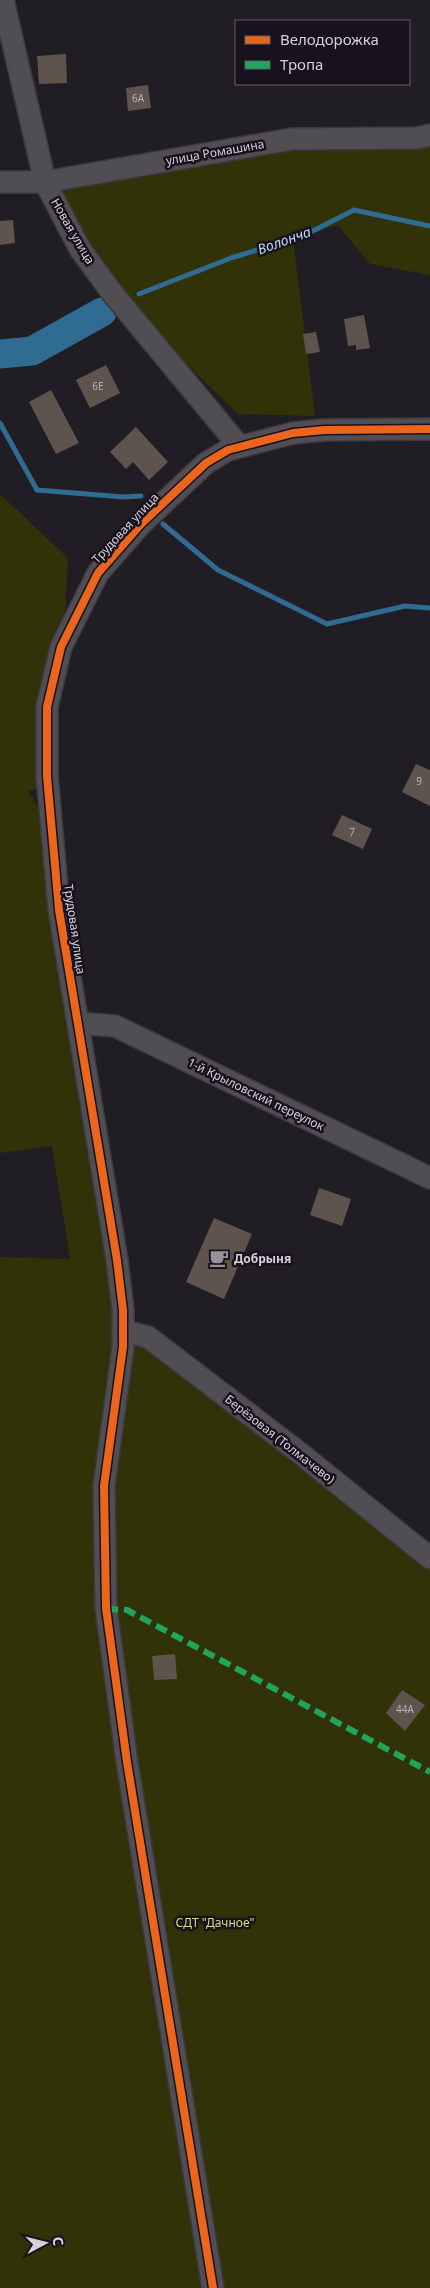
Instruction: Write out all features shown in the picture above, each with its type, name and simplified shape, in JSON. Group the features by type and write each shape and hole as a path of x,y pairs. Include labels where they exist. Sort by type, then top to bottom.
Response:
{"street":[{"name":"Новая улица","path":"2,0 46,182 80,248 113,294 239,446"},
{"name":"улица Ромашина","path":"0,182 46,182 292,139 416,138 430,134"},
{"name":"Трудовая улица","path":"213,2288 127,1762 106,1608 104,1486 115,1398 122,1367 123,1331 118,1269 60,910 47,776 47,707 60,647 98,573 140,524 206,463 239,446 293,433 324,430 430,429"},
{"name":"1-й Крыловский переулок","path":"78,1023 115,1026 430,1178"},
{"name":"Берёзовая (Толмачево)","path":"123,1331 148,1337 300,1454 430,1558"}],"green space":[{"path":"430,135 430,275 370,264 338,225 293,239 315,416 238,414 113,294 45,182 292,139"},
{"name":"СДТ \"Дачное\"","path":"0,494 68,558 63,646 50,786 28,791 39,809 56,955 78,1098 104,1252 121,1320 430,1555 430,2288 0,2288 0,1257 70,1259 52,1146 0,1153"}],"building":[{"path":"66,54 67,83 39,84 37,56"},
{"path":"148,85 151,108 128,111 126,88"},
{"path":"13,220 15,243 0,245 0,221"},
{"path":"364,315 370,348 356,350 356,345 348,346 344,319"},
{"path":"316,332 320,352 306,354 303,334"},
{"path":"106,365 120,393 90,408 76,380"},
{"path":"51,390 79,443 56,454 29,402"},
{"path":"136,427 168,462 149,480 133,462 126,469 110,452"},
{"path":"416,764 430,770 430,806 402,792"},
{"path":"342,815 372,829 363,849 332,835"},
{"path":"319,1188 351,1199 342,1226 310,1215"},
{"name":"Добрыня","path":"214,1218 252,1234 224,1299 186,1282"},
{"path":"175,1654 177,1679 154,1680 152,1656"},
{"path":"402,1690 425,1705 405,1731 386,1713"}],"waterway":[{"name":"Волонча","path":"139,294 231,258 303,236 354,210 430,226"},
{"name":"Волонча","path":"0,354 32,351 102,312"},
{"path":"0,423 37,490 124,497 141,496"},
{"path":"163,524 218,570 327,624 405,606 430,608"}],"marked path":[{"path":"106,1609 127,1610 430,1772"}],"cycle path":[{"path":"213,2288 127,1762 106,1608 104,1486 123,1347 123,1310 117,1260 59,910 47,776 47,707 61,647 98,573 141,524 206,463 228,450 293,433 324,430 430,429"}],"place":[{"name":"Добрыня","path":"219,1258"}]}
